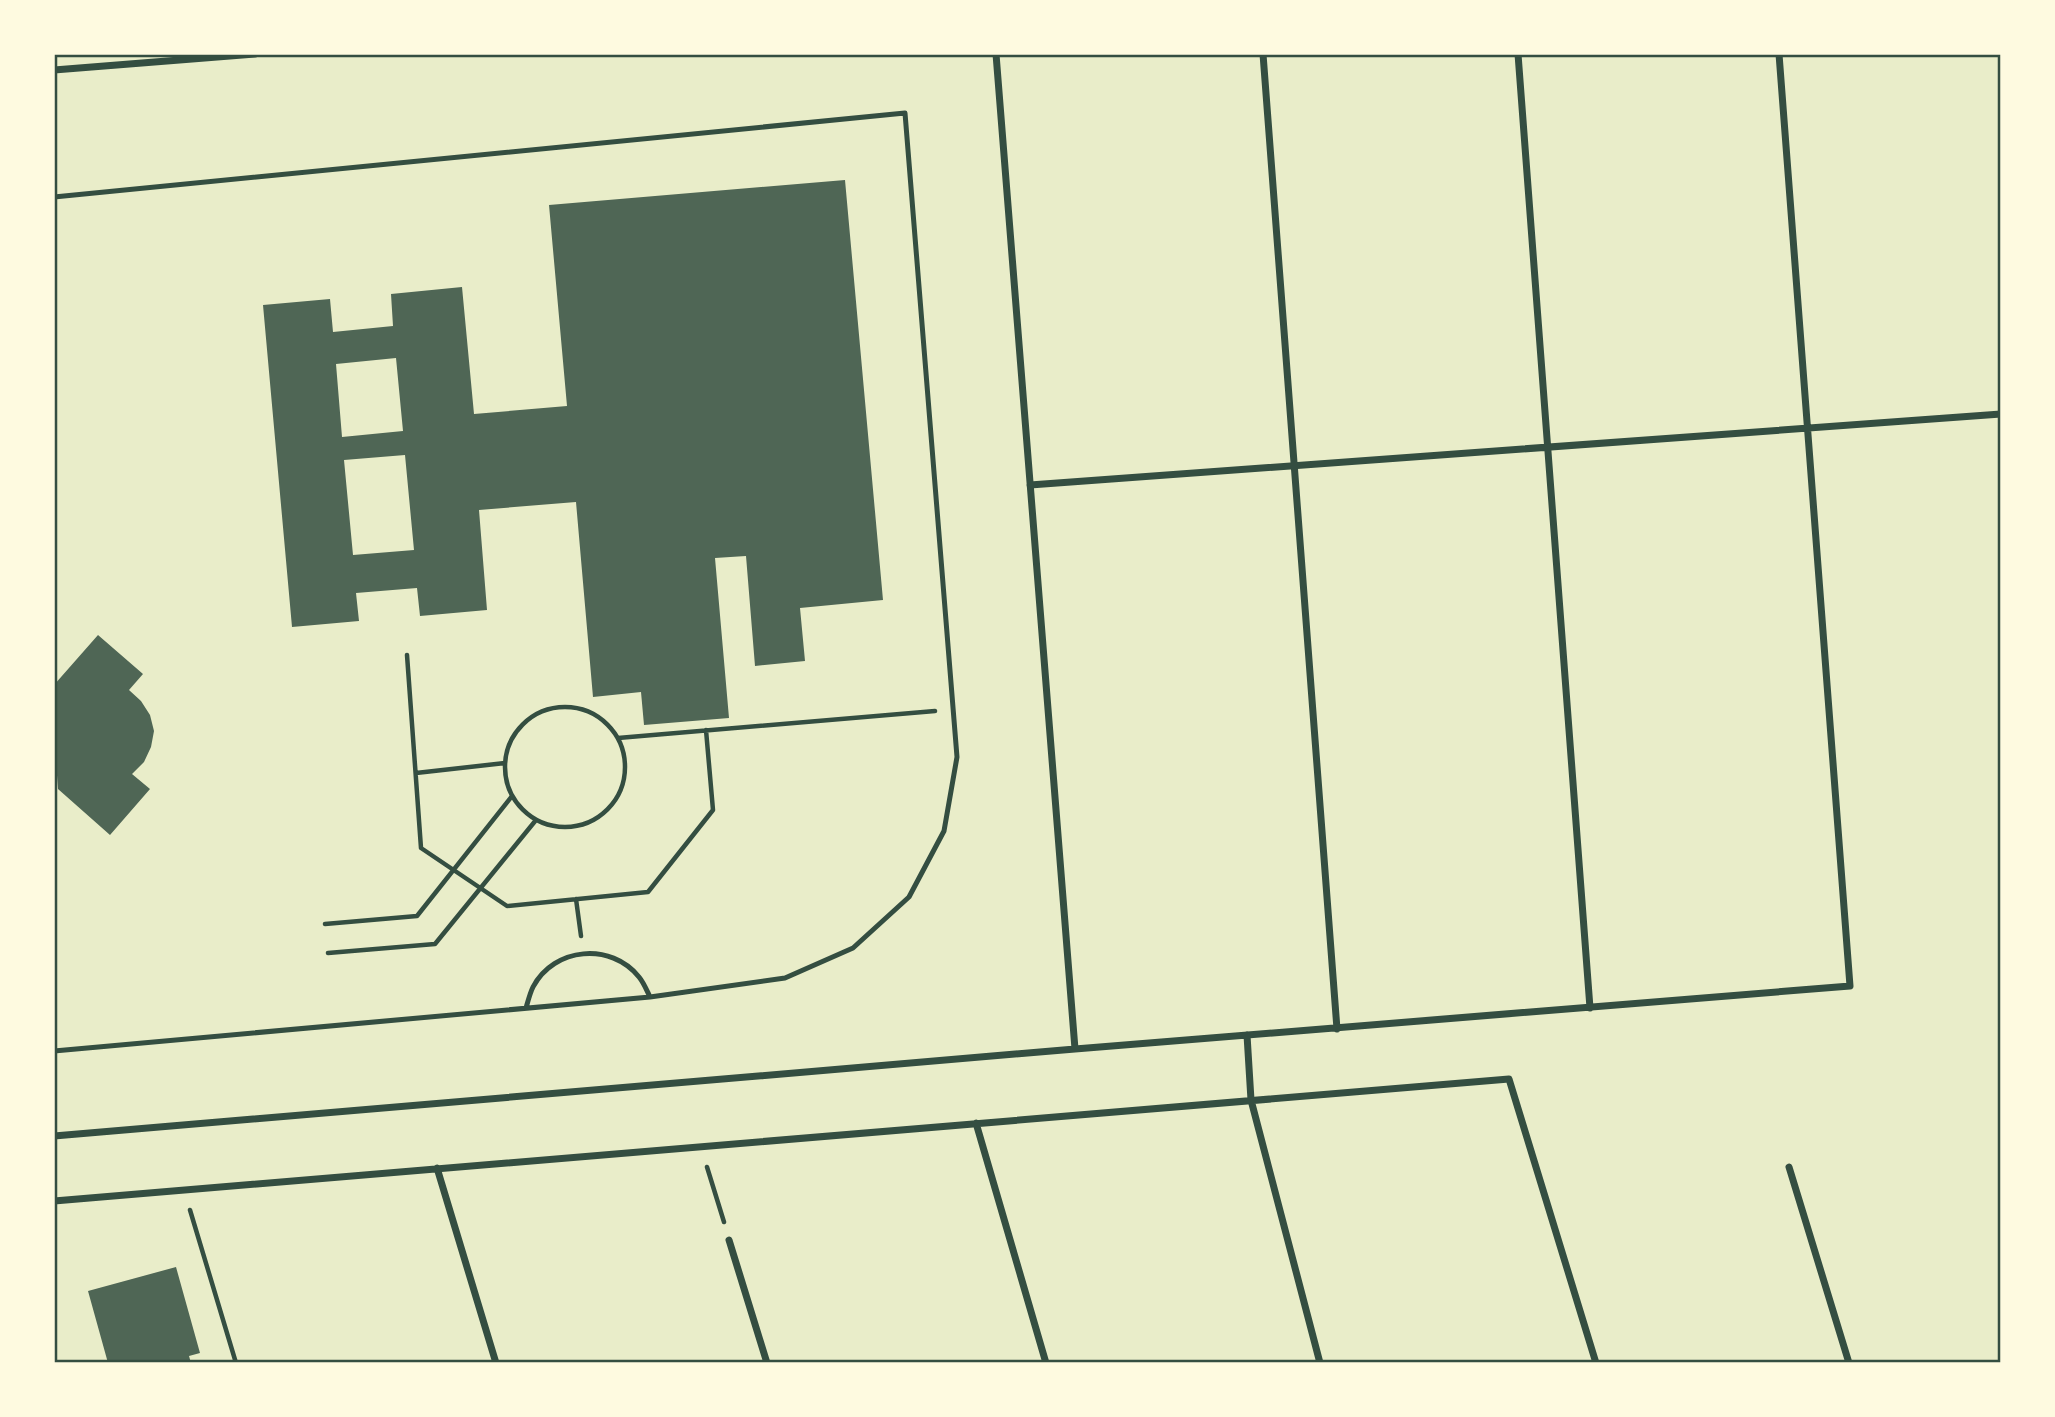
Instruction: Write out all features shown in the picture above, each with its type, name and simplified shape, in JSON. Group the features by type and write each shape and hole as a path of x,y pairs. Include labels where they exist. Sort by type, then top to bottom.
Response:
{"street":[{"path":"54,70 198,56 254,54"},
{"path":"996,54 1075,1048"},
{"path":"1263,54 1337,1029"},
{"path":"1518,54 1590,1008"},
{"path":"54,1136 1075,1048 1850,986 1779,54"},
{"path":"1030,485 2001,414"},
{"path":"1247,1035 1251,1100 1320,1363"},
{"path":"54,1201 1508,1079 1596,1363"},
{"path":"976,1123 1046,1363"},
{"path":"1789,1167 1849,1363"},
{"path":"437,1168 496,1363"},
{"path":"729,1240 766,1363"}],"lane":[{"path":"54,197 905,113 957,757 944,831 909,897 853,948 785,978 650,997 54,1051"},
{"path":"526,1008 532,987 545,970 562,958 583,953 604,954 624,963 640,978 650,997"}],"path":[{"path":"407,655 421,848 507,906 648,891 713,810 706,730"},
{"path":"560,706 578,708 594,714 607,724 618,738 624,754 622,788 614,803 601,816 587,824 569,828 552,826 536,820 523,810 512,796 506,780 508,746 516,731 528,718 560,706"},
{"path":"618,738 953,709"},
{"path":"416,773 505,762"},
{"path":"325,923 418,916 512,796"},
{"path":"328,953 435,944 536,820"},
{"path":"576,899 583,953"},
{"path":"701,1146 729,1240"},
{"path":"183,1189 236,1363"}],"building":[{"path":"845,180 883,600 800,608 805,661 755,666 746,556 715,558 729,718 644,725 641,692 593,697 576,502 479,510 487,610 420,616 417,588 356,593 359,621 292,627 263,305 330,299 333,332 393,326 391,294 462,287 474,414 567,406 549,205","holes":["396,358 403,431 342,437 336,364","405,455 414,550 353,555 344,460"]},
{"path":"98,635 143,674 129,690 141,701 150,715 154,731 144,762 132,774 150,789 110,835 58,789 54,734 54,685"},
{"path":"176,1267 200,1353 189,1356 191,1363 108,1363 88,1291"}]}
